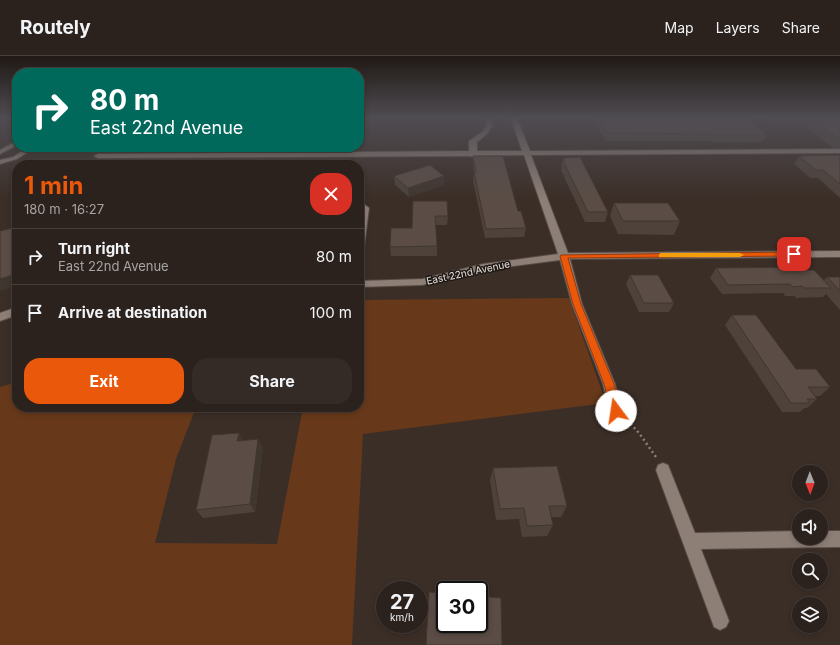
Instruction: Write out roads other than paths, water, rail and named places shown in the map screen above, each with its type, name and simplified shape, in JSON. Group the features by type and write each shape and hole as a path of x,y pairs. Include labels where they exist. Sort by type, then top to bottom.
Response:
{"street":[{"path":"472,155 473,145"},
{"path":"525,145 564,256 577,304 609,384 616,411"},
{"path":"98,156 472,155 840,151"},
{"path":"124,156 125,152"},
{"path":"364,215 365,208"},
{"name":"East 22nd Avenue","path":"364,284 422,282 483,266 564,256 840,254"},
{"path":"0,317 12,313"},
{"path":"663,470 720,621"},
{"path":"690,541 840,539"}],"lane":[{"path":"0,152 12,146"},
{"path":"0,162 15,158 25,152"}]}
